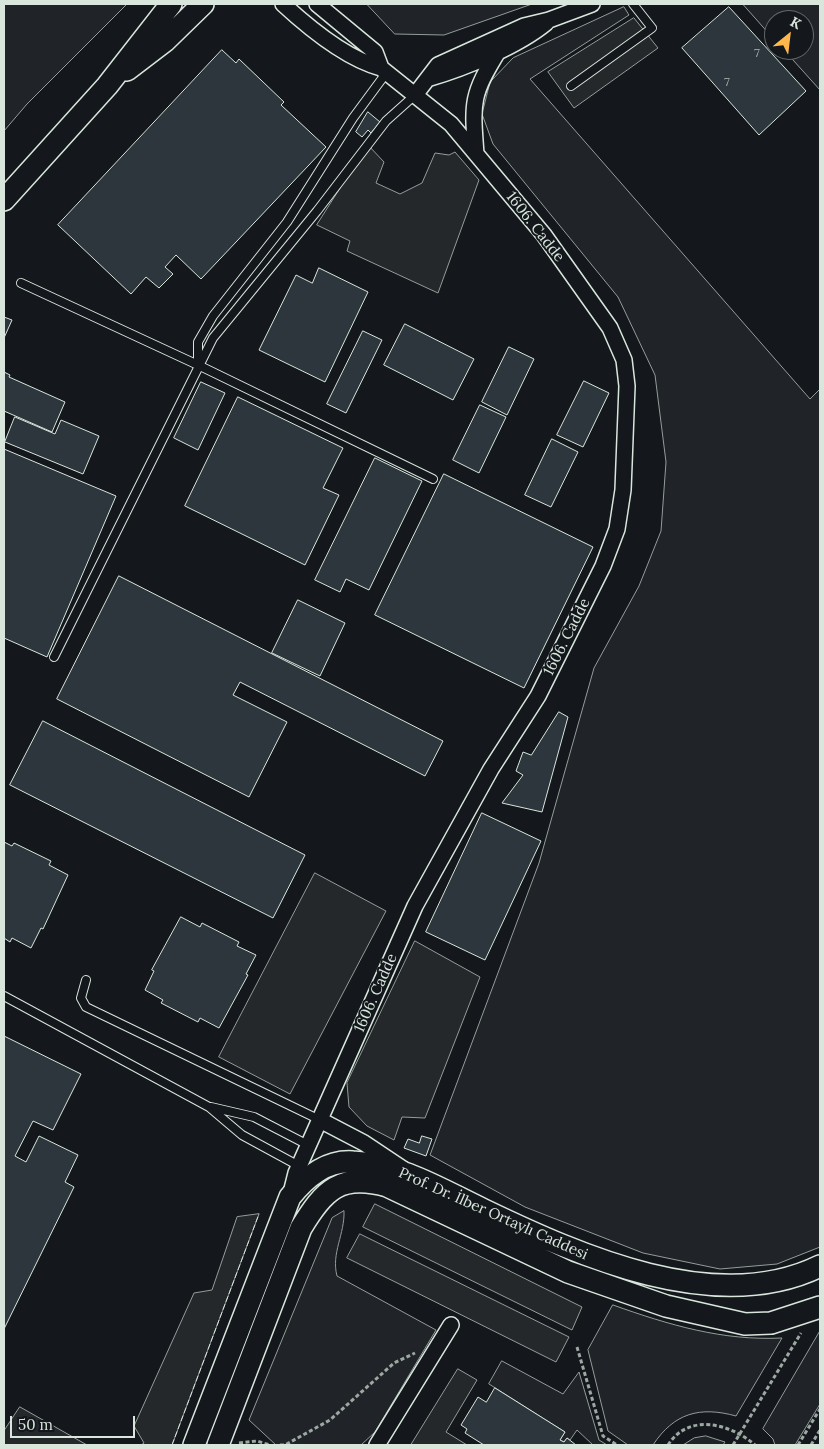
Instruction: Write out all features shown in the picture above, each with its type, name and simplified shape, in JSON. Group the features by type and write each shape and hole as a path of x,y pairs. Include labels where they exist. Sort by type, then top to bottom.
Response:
{"street":[{"path":"4,200 107,86 150,28 171,4"},
{"path":"107,86 165,41 203,4"},
{"path":"283,4 310,27 355,58 384,70"},
{"path":"317,4 375,52 384,70"},
{"path":"415,95 430,78 438,65 524,26 549,20 592,4"},
{"path":"430,78 446,74 530,36 549,20"},
{"path":"476,154 473,119 475,96 479,82 499,50"},
{"name":"1606. Cadde","path":"290,1197 308,1145 433,871 490,769 538,696 603,566 617,529 622,498 627,406 624,360 610,328 544,235 451,124 384,70"},
{"path":"320,1120 387,1157 413,1175"},
{"name":"Prof. Dr. İlber Ortaylı Caddesi","path":"194,1445 290,1197 301,1183 315,1172 334,1163 352,1161 381,1166 413,1175 556,1244 600,1260 656,1275 695,1282 760,1285 788,1279 820,1266"},
{"name":"Prof. Dr. İlber Ortaylı Caddesi","path":"225,1445 301,1228 316,1203 331,1188 348,1182 368,1181 387,1186 568,1272 666,1306 745,1324 771,1323 818,1308"},
{"path":"377,1445 451,1325"}],"lane":[{"path":"570,86 652,28 633,4"},
{"path":"198,365 198,342 212,316 287,222 384,70"},
{"path":"54,657 213,338 232,312 318,211 386,121 415,95"},
{"path":"21,283 198,365 433,479"},
{"path":"86,980 81,998 86,1007 320,1120"},
{"path":"4,996 209,1107 242,1135 300,1166"},
{"path":"209,1107 254,1117 308,1145"}],"path":[{"path":"733,1445 818,1308"},
{"path":"577,1347 603,1436 617,1445"},
{"path":"280,1445 285,1445 330,1420 394,1363 413,1353 420,1353 431,1358"},
{"path":"798,1445 820,1409"},
{"path":"668,1445 686,1429 700,1424 713,1424 740,1433 755,1445"},
{"path":"811,1445 820,1430"},
{"path":"225,1445 257,1441 270,1445"}],"shaded area":[{"path":"4,4 127,4 27,104 4,131"},
{"path":"367,4 532,4 444,35 395,34"},
{"path":"743,4 820,4 820,90 793,60 814,60 814,10 764,10 764,28"},
{"path":"624,7 629,15 530,79 810,399 820,389 820,1247 777,1264 720,1269 643,1253 525,1207 430,1155 539,863 594,668 639,586 661,531 666,462 655,375 618,297 493,144 482,114 490,82 513,58"},
{"path":"634,18 658,48 574,108 548,72"},
{"path":"368,145 384,162 376,183 400,194 422,183 435,153 449,155 455,152 479,180 438,293 347,251 350,241 317,225"},
{"path":"315,873 386,911 290,1094 219,1057"},
{"path":"415,941 480,977 425,1118 402,1117 394,1140 367,1126 349,1107 347,1083"},
{"path":"375,1204 582,1307 572,1330 363,1227"},
{"path":"344,1211 336,1259 337,1276 436,1330 375,1432 361,1445 276,1445 249,1420 332,1218"},
{"path":"259,1214 172,1445 141,1445 144,1443 134,1426 194,1293 212,1290 237,1217"},
{"path":"360,1234 569,1337 556,1362 347,1258"},
{"path":"613,1305 696,1330 739,1337 782,1338 736,1416 723,1413 699,1412 679,1419 661,1434 653,1445 628,1445 608,1431 588,1350"},
{"path":"820,1331 820,1404 795,1445 775,1445 773,1439 763,1429"},
{"path":"502,1361 563,1394 579,1372 599,1440 607,1445 593,1445 577,1430 570,1440 567,1438 564,1442 560,1440 565,1432 489,1384"},
{"path":"458,1369 477,1380 446,1432 467,1445 411,1445"},
{"path":"20,1407 87,1445 4,1445 4,1431"},
{"path":"706,1436 725,1442 723,1445 683,1445 694,1438"}],"building":[{"path":"729,7 764,45 764,60 778,60 806,91 759,135 682,48"},
{"path":"222,50 236,63 239,59 284,102 281,105 326,147 201,279 176,255 165,267 173,274 159,288 146,277 131,294 58,225"},
{"path":"368,112 380,122 371,133 368,130 362,137 356,132"},
{"path":"319,268 368,292 325,382 259,350 296,275 312,283"},
{"path":"4,317 12,320 4,338"},
{"path":"405,324 474,359 453,400 384,365"},
{"path":"363,331 382,340 346,413 327,404"},
{"path":"509,347 534,359 507,415 482,402"},
{"path":"4,372 10,375 9,377 65,402 52,432 4,411"},
{"path":"584,381 609,393 583,447 557,435"},
{"path":"201,382 225,393 198,450 174,438"},
{"path":"238,397 343,448 323,488 339,495 305,565 185,506"},
{"path":"480,405 506,417 479,473 453,460"},
{"path":"15,417 55,434 61,420 99,436 83,474 5,442"},
{"path":"552,439 578,452 551,507 525,495"},
{"path":"4,449 116,496 47,657 4,638"},
{"path":"375,458 422,481 369,590 346,579 340,592 315,580"},
{"path":"444,474 593,547 524,688 375,615"},
{"path":"119,576 443,741 425,776 240,682 233,695 287,722 249,797 57,699"},
{"path":"298,600 345,623 320,676 272,653"},
{"path":"559,712 568,717 542,812 502,803 523,775 516,771 523,752 531,755"},
{"path":"43,721 305,855 273,918 10,785"},
{"path":"482,813 541,841 485,960 426,932"},
{"path":"4,842 12,846 14,843 51,861 49,865 68,875 43,929 41,928 31,948 12,938 10,942 4,938"},
{"path":"181,917 200,927 202,923 239,942 237,946 256,955 246,974 248,975 219,1028 200,1018 198,1022 161,1003 163,1000 145,990 154,971 152,970"},
{"path":"4,1036 81,1074 53,1130 33,1121 15,1156 26,1162 39,1136 78,1155 65,1182 74,1187 4,1329"},
{"path":"422,1136 432,1139 426,1156 404,1148 408,1139 419,1143"},
{"path":"495,1388 565,1432 560,1440 564,1442 567,1438 576,1445 484,1445 465,1433 467,1429 461,1425 478,1397 486,1402"}],"fence":[{"path":"172,1445 259,1214"}]}
